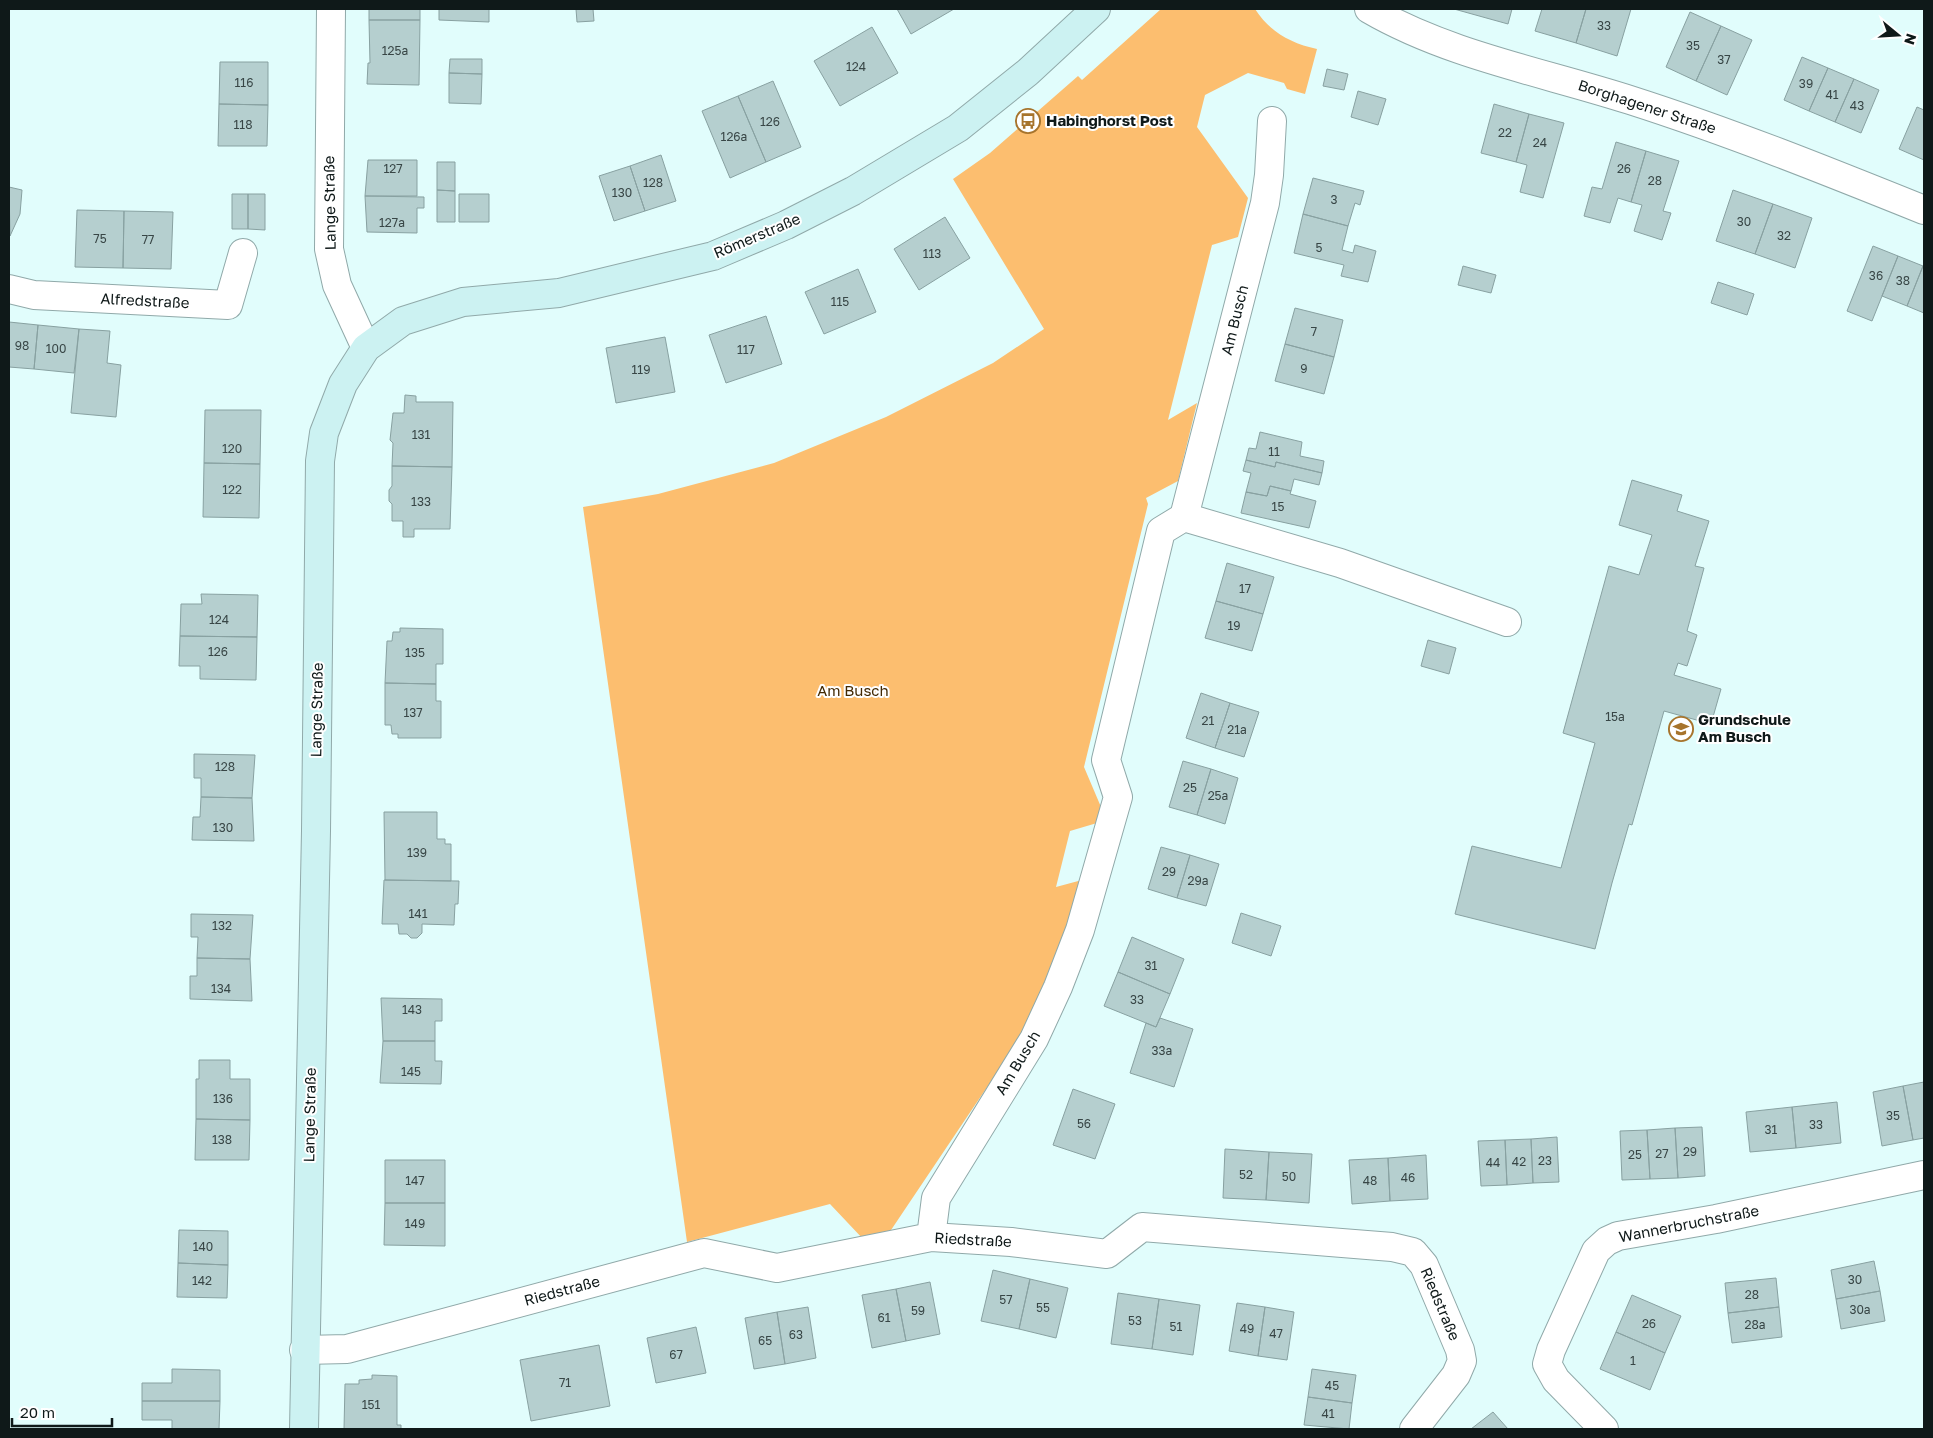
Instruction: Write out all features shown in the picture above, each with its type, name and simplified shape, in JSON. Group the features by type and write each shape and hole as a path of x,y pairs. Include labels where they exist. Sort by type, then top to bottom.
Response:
{"main road":[{"name":"Römerstraße","path":"366,348 403,321 446,306 463,302 559,293 600,284 714,256 786,225 853,191 958,128 1028,72 1096,9"},
{"name":"Lange Straße","path":"304,1429 304,1350 316,831 320,462 324,433 343,384 366,348"}],"street":[{"name":"Lange Straße","path":"330,9 329,249 337,285 366,348"},
{"name":"Borghagener Straße","path":"1369,9 1448,46 1632,101 1771,149 1924,210"},
{"name":"Am Busch","path":"931,1237 936,1198 1034,1039 1058,987 1080,930 1118,797 1106,760 1161,531 1184,517 1264,203 1269,175 1272,121"},
{"name":"Alfredstraße","path":"9,289 34,295 228,305 243,253"},
{"path":"1184,517 1340,563 1506,622"},
{"name":"Wannerbruchstraße","path":"1604,1429 1556,1380 1547,1364 1551,1350 1596,1251 1607,1241 1618,1236 1716,1219 1924,1175"},
{"name":"Riedstraße","path":"304,1350 347,1348 704,1253 777,1268 931,1237 1011,1242 1107,1254 1142,1227 1392,1246 1413,1252 1424,1264 1460,1350 1462,1361 1456,1375 1414,1429"}],"green space":[{"name":"Am Busch","path":"1161,9 1255,9 1267,24 1289,40 1317,49 1305,94 1287,89 1284,83 1248,73 1205,95 1197,127 1248,198 1238,237 1212,245 1168,420 1197,403 1178,481 1146,498 1148,504 1084,767 1101,807 1097,823 1070,831 1056,887 1082,880 1061,948 1020,1038 887,1236 864,1240 830,1204 687,1242 583,507 658,494 774,463 886,417 993,363 1044,329 953,179 990,153 1078,76 1082,80"}],"building":[{"path":"369,9 420,9 420,20 369,20"},
{"path":"439,9 489,9 489,22 439,20"},
{"path":"576,9 593,9 594,21 577,22"},
{"path":"897,9 954,9 911,34"},
{"path":"1454,9 1512,9 1508,24"},
{"path":"1542,9 1586,9 1576,43 1535,31"},
{"path":"1586,9 1631,9 1617,56 1576,43"},
{"path":"1690,12 1721,26 1696,81 1666,67"},
{"path":"369,20 420,20 419,85 367,84 368,63 370,63"},
{"path":"1721,26 1752,40 1727,95 1696,81"},
{"path":"872,27 898,73 840,106 814,61"},
{"path":"1802,57 1828,68 1809,111 1784,100"},
{"path":"450,59 482,59 482,74 449,73"},
{"path":"220,62 268,62 268,105 219,104"},
{"path":"1828,68 1854,79 1835,122 1809,111"},
{"path":"1327,69 1348,74 1344,90 1323,86"},
{"path":"449,73 482,74 481,104 449,103"},
{"path":"1854,79 1879,90 1861,133 1835,122"},
{"path":"773,81 801,147 766,162 738,96"},
{"path":"1358,91 1386,99 1378,125 1351,117"},
{"path":"738,96 766,162 730,178 702,111"},
{"path":"219,104 268,105 267,146 218,146"},
{"path":"1494,104 1529,114 1516,162 1481,153"},
{"path":"1917,107 1924,110 1924,160 1899,149"},
{"path":"1529,114 1564,123 1543,198 1520,192 1527,165 1516,162"},
{"path":"1616,142 1646,151 1631,202 1618,198 1610,223 1584,216 1592,187 1602,189"},
{"path":"1646,151 1679,161 1663,211 1671,213 1662,240 1634,231 1642,205 1631,202"},
{"path":"661,155 676,201 645,211 630,166"},
{"path":"368,160 417,160 417,196 365,196"},
{"path":"437,162 455,162 455,191 437,190"},
{"path":"630,166 645,211 614,221 599,176"},
{"path":"1313,178 1364,191 1360,205 1355,203 1348,226 1303,214"},
{"path":"9,187 22,190 20,214 10,236"},
{"path":"437,190 455,191 455,222 437,222"},
{"path":"1733,190 1773,204 1755,254 1716,241"},
{"path":"232,194 248,194 248,229 232,229"},
{"path":"248,194 265,194 265,230 248,229"},
{"path":"459,194 489,194 489,222 459,222"},
{"path":"365,196 424,197 424,208 417,208 417,233 367,232"},
{"path":"1773,204 1812,218 1795,268 1755,254"},
{"path":"77,210 124,211 123,268 75,267"},
{"path":"124,211 173,212 171,269 123,268"},
{"path":"1303,214 1348,226 1342,250 1353,253 1355,245 1376,251 1368,282 1341,276 1344,265 1294,253"},
{"path":"945,217 970,258 919,290 894,249"},
{"path":"1873,246 1898,256 1872,321 1847,311"},
{"path":"1898,256 1923,266 1907,306 1882,296"},
{"path":"1463,266 1496,275 1491,293 1458,285"},
{"path":"1924,266 1924,313 1907,306"},
{"path":"858,269 876,312 824,334 805,292"},
{"path":"1718,282 1754,294 1747,315 1711,303"},
{"path":"1295,308 1343,320 1334,357 1285,344"},
{"path":"766,316 782,364 726,383 709,335"},
{"path":"9,322 38,325 34,369 9,367"},
{"path":"38,325 79,329 74,373 34,369"},
{"path":"79,329 110,331 107,363 121,365 116,417 71,413"},
{"path":"665,337 675,392 616,403 606,348"},
{"path":"1285,344 1334,357 1324,394 1275,381"},
{"path":"405,395 416,396 416,402 453,402 452,467 392,466 393,443 390,440 393,413 404,413"},
{"path":"205,410 261,410 260,464 204,463"},
{"path":"1260,432 1302,442 1300,456 1324,461 1322,473 1276,462 1275,467 1246,460 1249,448 1256,449"},
{"path":"1246,460 1275,467 1276,462 1322,473 1319,485 1294,479 1291,491 1270,486 1267,496 1246,492 1251,473 1243,471"},
{"path":"204,463 260,464 259,518 203,517"},
{"path":"392,466 452,467 450,529 414,529 414,537 403,537 403,521 392,521 392,504 389,501 389,490 392,486"},
{"path":"1632,480 1682,495 1677,511 1709,521 1695,566 1704,568 1687,631 1697,635 1687,666 1678,663 1674,675 1721,689 1711,724 1664,711 1632,825 1629,824 1595,949 1455,914 1472,846 1561,868 1595,743 1563,733 1609,566 1639,575 1652,535 1619,525"},
{"path":"1270,486 1291,491 1290,494 1316,501 1309,528 1241,513 1246,492 1267,496"},
{"path":"1227,563 1274,577 1263,614 1216,601"},
{"path":"201,594 258,595 257,637 180,636 181,604 202,604"},
{"path":"1216,601 1263,614 1252,651 1205,638"},
{"path":"400,628 443,629 443,664 436,664 436,684 385,683 387,641 392,641 393,632 400,632"},
{"path":"180,636 257,637 256,680 200,679 200,666 179,666"},
{"path":"1428,640 1456,648 1449,674 1421,666"},
{"path":"385,683 436,684 436,701 441,701 441,738 398,738 398,734 392,734 391,725 385,725"},
{"path":"1201,693 1230,703 1215,748 1186,738"},
{"path":"1230,703 1259,712 1244,757 1215,748"},
{"path":"194,754 255,755 252,798 201,797 201,778 194,778"},
{"path":"1183,761 1211,769 1197,815 1169,807"},
{"path":"1211,769 1238,778 1225,824 1197,815"},
{"path":"201,797 252,798 254,841 192,840 193,817 200,817"},
{"path":"384,812 437,812 437,839 445,839 445,844 451,844 451,881 385,880"},
{"path":"1161,847 1190,855 1177,898 1148,889"},
{"path":"1190,855 1219,864 1206,906 1177,898"},
{"path":"384,880 459,881 458,904 455,904 454,925 422,924 422,933 417,938 411,938 407,934 399,934 398,924 382,924"},
{"path":"1241,913 1281,926 1271,956 1232,943"},
{"path":"191,914 253,915 250,959 197,958 198,937 191,937"},
{"path":"1132,937 1184,959 1170,994 1118,972"},
{"path":"197,958 250,959 252,1001 190,999 190,976 197,976"},
{"path":"1118,972 1170,994 1156,1027 1104,1006"},
{"path":"381,998 442,999 442,1021 435,1021 435,1041 383,1041"},
{"path":"1160,1018 1193,1029 1174,1087 1130,1073 1146,1023 1156,1027"},
{"path":"383,1041 435,1041 435,1061 442,1061 441,1084 380,1083"},
{"path":"199,1060 230,1060 230,1079 250,1079 250,1120 196,1119 196,1079 199,1079"},
{"path":"1924,1082 1924,1138 1913,1140 1903,1086"},
{"path":"1903,1086 1913,1140 1882,1146 1873,1092"},
{"path":"1073,1089 1115,1104 1095,1159 1053,1145"},
{"path":"1837,1102 1841,1143 1796,1148 1792,1107"},
{"path":"1792,1107 1796,1148 1750,1152 1746,1112"},
{"path":"196,1119 250,1120 249,1160 195,1160"},
{"path":"1702,1127 1705,1176 1678,1178 1675,1128"},
{"path":"1675,1128 1678,1178 1650,1179 1647,1130"},
{"path":"1647,1130 1650,1179 1622,1180 1620,1131"},
{"path":"1557,1137 1559,1182 1533,1183 1531,1139"},
{"path":"1531,1139 1533,1183 1507,1185 1505,1140"},
{"path":"1505,1140 1507,1185 1481,1186 1478,1141"},
{"path":"1225,1149 1269,1152 1266,1200 1223,1198"},
{"path":"1269,1152 1312,1154 1309,1203 1266,1200"},
{"path":"1426,1155 1428,1199 1390,1201 1388,1158"},
{"path":"1388,1158 1390,1201 1352,1204 1349,1160"},
{"path":"385,1160 445,1160 445,1203 385,1203"},
{"path":"385,1203 445,1203 445,1246 384,1245"},
{"path":"179,1230 228,1231 228,1265 178,1263"},
{"path":"1874,1261 1880,1291 1836,1299 1831,1270"},
{"path":"178,1263 228,1265 227,1298 177,1297"},
{"path":"993,1270 1030,1279 1019,1329 981,1321"},
{"path":"1776,1278 1779,1307 1728,1313 1725,1283"},
{"path":"1030,1279 1068,1288 1056,1338 1019,1329"},
{"path":"930,1282 940,1334 906,1341 896,1289"},
{"path":"896,1289 906,1341 872,1348 862,1295"},
{"path":"1880,1291 1885,1321 1841,1329 1836,1299"},
{"path":"1118,1293 1159,1299 1152,1349 1111,1344"},
{"path":"1632,1295 1681,1316 1665,1353 1616,1332"},
{"path":"1159,1299 1200,1305 1193,1355 1152,1349"},
{"path":"1237,1303 1265,1307 1258,1356 1229,1351"},
{"path":"808,1307 816,1358 785,1364 777,1312"},
{"path":"1265,1307 1294,1312 1287,1360 1258,1356"},
{"path":"1779,1307 1782,1337 1732,1343 1728,1313"},
{"path":"777,1312 785,1364 754,1369 745,1318"},
{"path":"696,1327 706,1373 656,1383 647,1338"},
{"path":"1616,1332 1665,1353 1650,1390 1600,1369"},
{"path":"599,1345 610,1406 531,1421 520,1360"},
{"path":"172,1369 220,1370 220,1401 142,1401 142,1383 172,1383"},
{"path":"1312,1369 1356,1375 1352,1403 1308,1397"},
{"path":"372,1375 397,1376 397,1425 401,1425 401,1429 344,1429 345,1384 359,1384 359,1380 372,1379"},
{"path":"1308,1397 1352,1403 1349,1429 1304,1425"},
{"path":"142,1401 220,1401 219,1429 172,1429 172,1420 142,1420"},
{"path":"1493,1412 1508,1429 1471,1429"}],"place":[{"name":"Habinghorst Post","path":"1028,121"},
{"name":"Grundschule Am Busch","path":"1681,729"}]}
